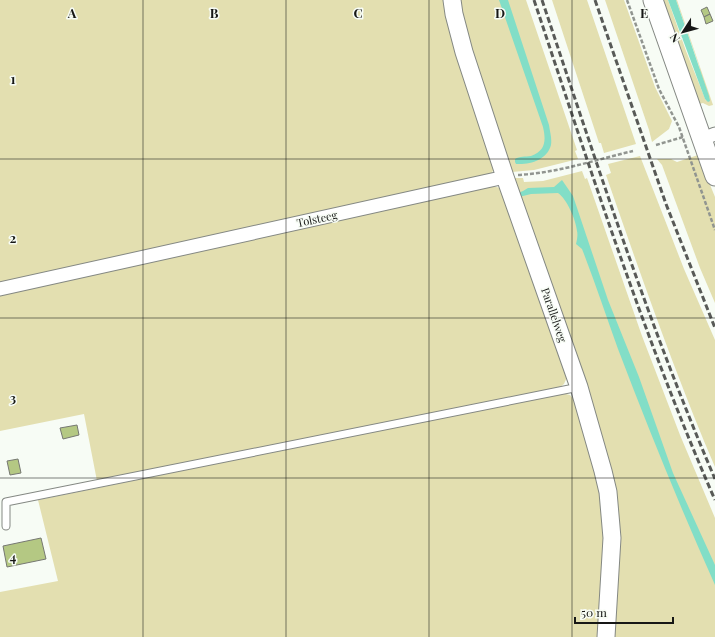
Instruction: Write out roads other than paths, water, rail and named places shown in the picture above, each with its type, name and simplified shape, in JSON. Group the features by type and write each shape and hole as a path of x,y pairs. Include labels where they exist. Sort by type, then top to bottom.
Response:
{"main road":[{"path":"653,0 708,137 715,176"}],"street":[{"name":"Parallelweg","path":"452,0 464,52 505,177 579,387 603,471 608,492 612,538 606,637"},
{"name":"Tolsteeg","path":"0,289 505,177"}],"lane":[{"path":"6,526 6,502 579,387"}],"railway":[{"path":"534,0 641,315 689,439 715,500"},
{"path":"542,0 645,301 667,361 715,479"},
{"path":"595,0 666,204 715,328"}]}
